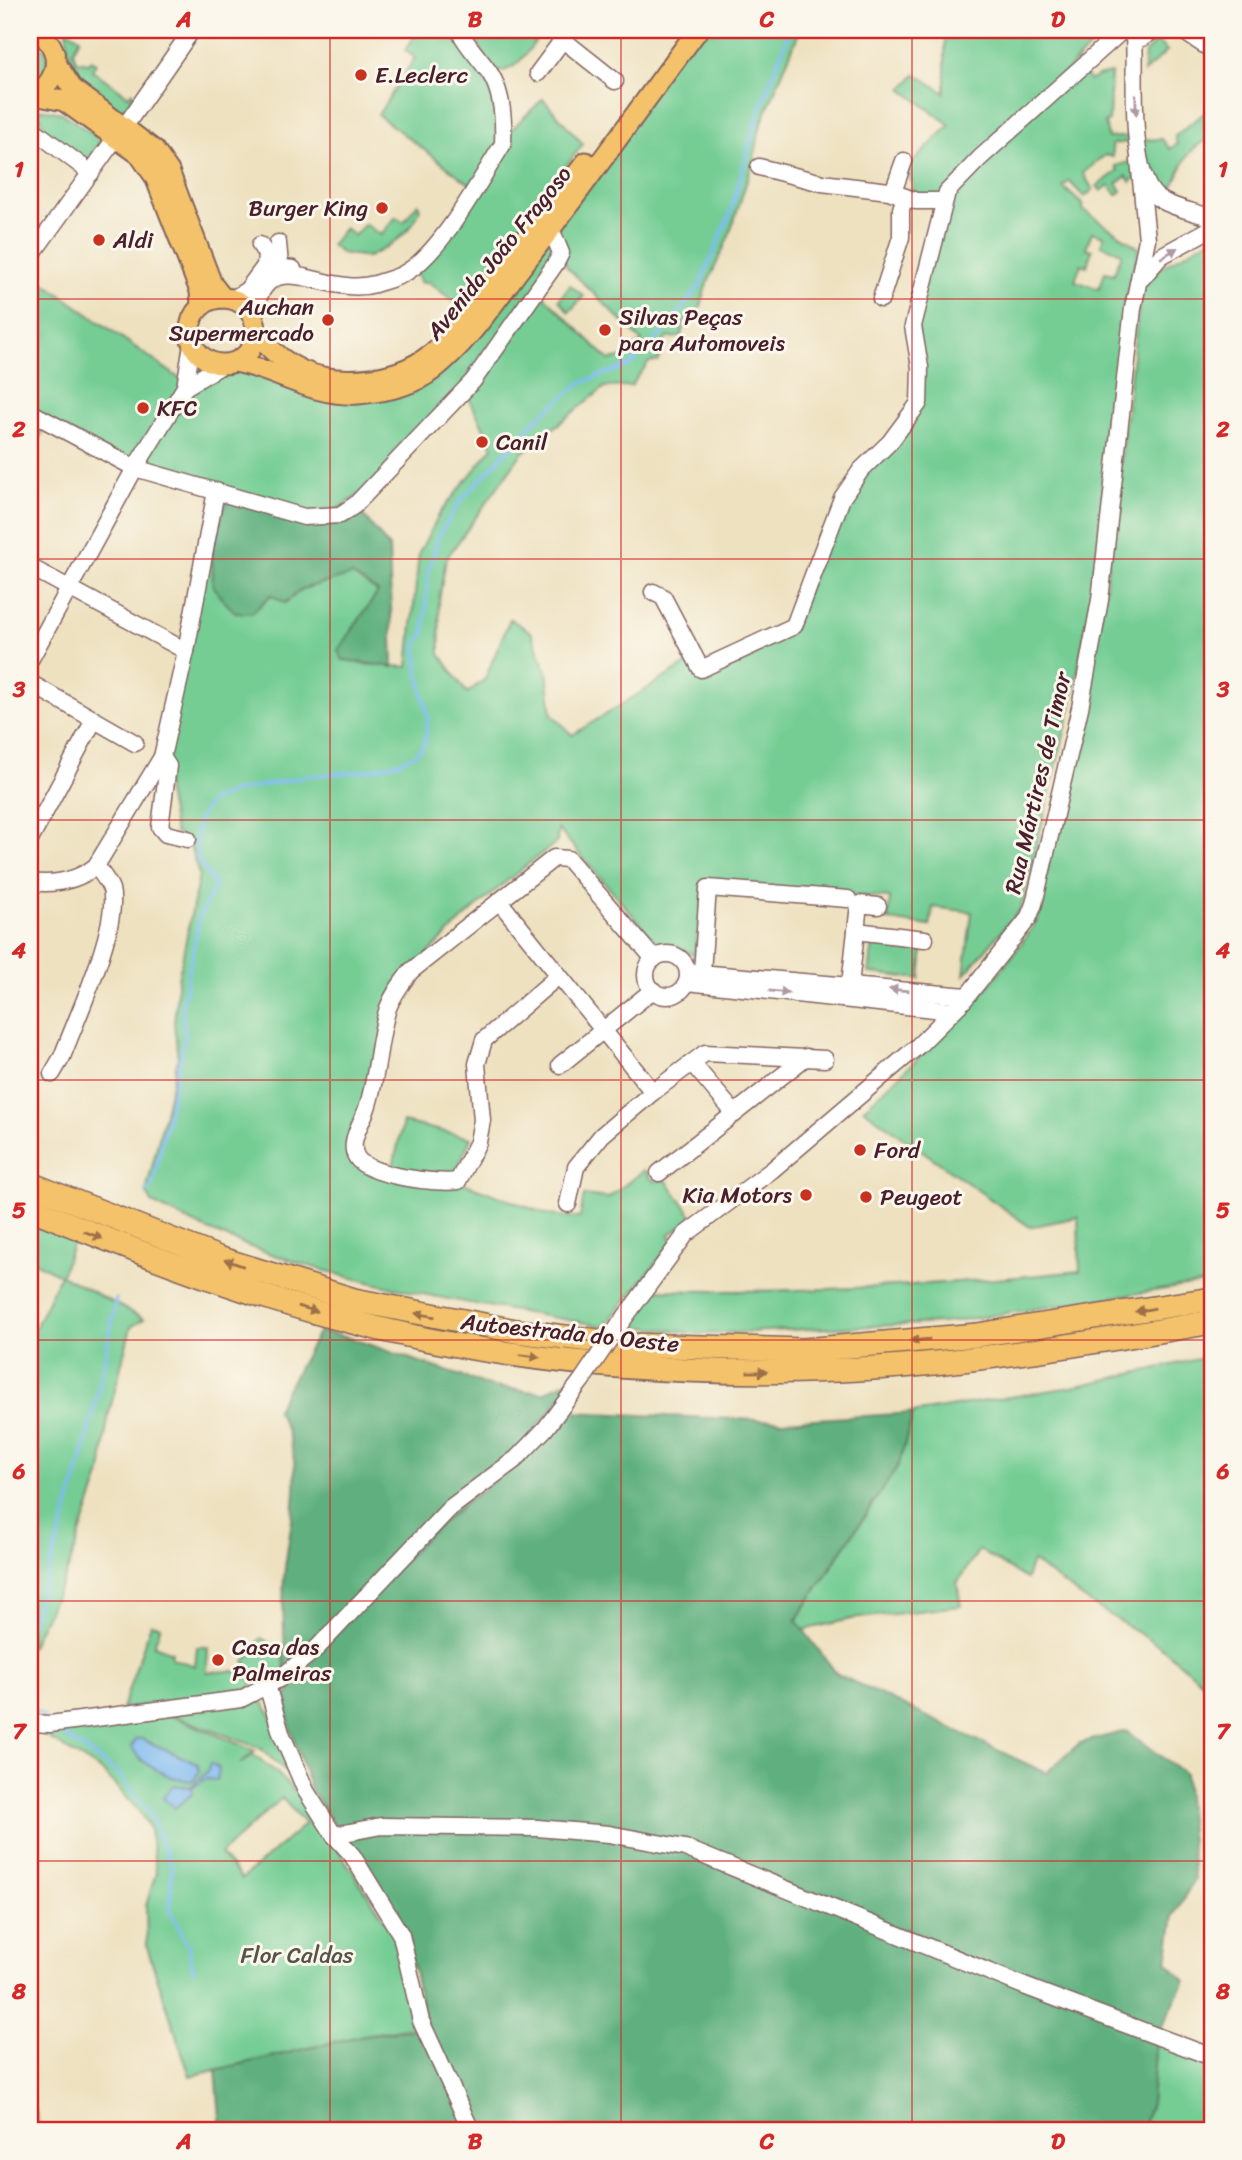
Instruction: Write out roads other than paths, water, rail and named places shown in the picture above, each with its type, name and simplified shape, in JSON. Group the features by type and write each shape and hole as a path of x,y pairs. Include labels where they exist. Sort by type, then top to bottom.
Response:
{"highway":[{"name":"Autoestrada do Oeste","path":"30,1184 188,1247 354,1300 516,1331 632,1345 804,1350 976,1335 1212,1298"},
{"name":"Autoestrada do Oeste","path":"30,1208 204,1277 336,1317 472,1347 613,1366 748,1372 886,1367 1025,1352 1212,1322"}],"main road":[{"path":"32,95 64,100 121,131 154,150 169,172 212,284 228,299 249,310 255,326 250,350 229,364 204,359 192,344 190,325 201,306 200,291 155,177 121,131 72,88 56,47 34,30"},
{"name":"Avenida João Fragoso","path":"255,326 269,350 287,365 321,378 356,380 392,374 423,359 450,335 685,30"},
{"name":"Avenida João Fragoso","path":"229,364 261,367 318,391 356,394 396,388 431,372 462,344 698,30"},
{"path":"32,95 50,82 56,47"},
{"path":"201,306 228,299"}],"street":[{"path":"30,257 192,30"},
{"path":"260,245 276,276 310,278 336,286 372,285 405,273 429,254 503,144 504,126 498,93 491,75 459,30"},
{"path":"653,592 663,597 701,669 794,626 842,498 861,470 890,442 919,403 920,367 913,326 947,192 980,158 1128,32 1146,37 1154,30"},
{"path":"1181,30 1212,50"},
{"name":"Rua Mártires de Timor","path":"267,1685 317,1648 450,1508 516,1458 545,1429 686,1234 793,1153 929,1036 967,996 1028,919 1052,833 1080,708 1100,600 1136,289 1146,250 1128,32"},
{"path":"538,73 566,34 615,81"},
{"path":"32,123 31,128 91,173"},
{"path":"1139,160 1147,183 1158,200 1212,218"},
{"path":"881,299 901,237 899,195 904,161"},
{"path":"759,166 822,183 899,195 916,201 944,201"},
{"path":"1136,289 1145,273 1161,256 1212,228"},
{"path":"30,412 135,468 304,517 340,515 355,506 473,381 552,270 561,253 551,229"},
{"path":"255,326 257,299 271,270 278,243"},
{"path":"228,299 247,290 271,270"},
{"path":"30,660 135,468 185,387 192,344"},
{"path":"185,387 229,364"},
{"path":"30,882 60,883 86,874 96,866 162,757 186,651 216,491"},
{"path":"30,567 186,651"},
{"path":"30,683 135,743"},
{"path":"30,840 94,720"},
{"path":"162,757 167,766 160,827 166,834 188,839"},
{"path":"557,977 484,1040 478,1051 482,1120 478,1142 458,1181 441,1184 365,1168 355,1156 354,1140 373,1086 388,1007 396,990 411,971 554,858 568,859 654,959"},
{"path":"52,1074 62,1057 108,931 112,908 110,888 96,866"},
{"path":"653,990 672,995 692,975 708,888 848,899"},
{"path":"499,901 557,977 653,1092"},
{"path":"850,985 859,904 878,906"},
{"path":"856,931 925,939"},
{"path":"653,990 647,971 654,959 666,954 678,957 692,975 952,1012"},
{"path":"692,975 967,996"},
{"path":"560,1065 653,990"},
{"path":"929,1036 933,1017 931,1009"},
{"path":"568,1204 576,1167 602,1135 653,1092 705,1054 825,1059"},
{"path":"659,1173 806,1057"},
{"path":"692,1063 735,1114"},
{"path":"30,1723 50,1724 241,1699 267,1685 281,1733 300,1777 334,1835 352,1855 401,1935 421,2021 471,2130"},
{"path":"334,1835 381,1826 537,1828 609,1835 685,1848 728,1868 1212,2057"}],"water":[{"path":"136,1739 142,1739 198,1764 199,1772 193,1780 186,1780 158,1771 135,1753 132,1746"},
{"path":"210,1763 219,1768 217,1780 205,1779 191,1789 192,1794 175,1808 163,1798 173,1785 190,1787 207,1772"}],"waterway":[{"path":"146,1192 153,1183 185,1036 182,1007 200,916 215,885 198,860 196,838 199,818 211,801 237,791 307,776 365,771 396,763 416,754 424,745 428,718 418,671 417,642 424,634 428,572 439,535 461,500 537,419 580,383 630,365 667,328 699,287 730,214 760,108 790,30"},
{"path":"30,1624 80,1463 100,1382 116,1299"},
{"path":"30,1709 44,1716"},
{"path":"61,1733 118,1773 150,1813 172,1869 170,1910 188,1946 194,1972"}],"place":[{"name":"E.Leclerc","path":"361,75"},
{"name":"Burger King","path":"382,208"},
{"name":"Aldi","path":"99,240"},
{"name":"Auchan Supermercado","path":"328,320"},
{"name":"Silvas Peças para Automoveis","path":"605,330"},
{"name":"KFC","path":"143,408"},
{"name":"Canil","path":"482,442"},
{"name":"Ford","path":"860,1150"},
{"name":"Kia Motors","path":"806,1195"},
{"name":"Peugeot","path":"866,1197"},
{"name":"Casa das Palmeiras","path":"218,1660"}],"park label":[{"name":"Flor Caldas","path":"297,1955"}]}
